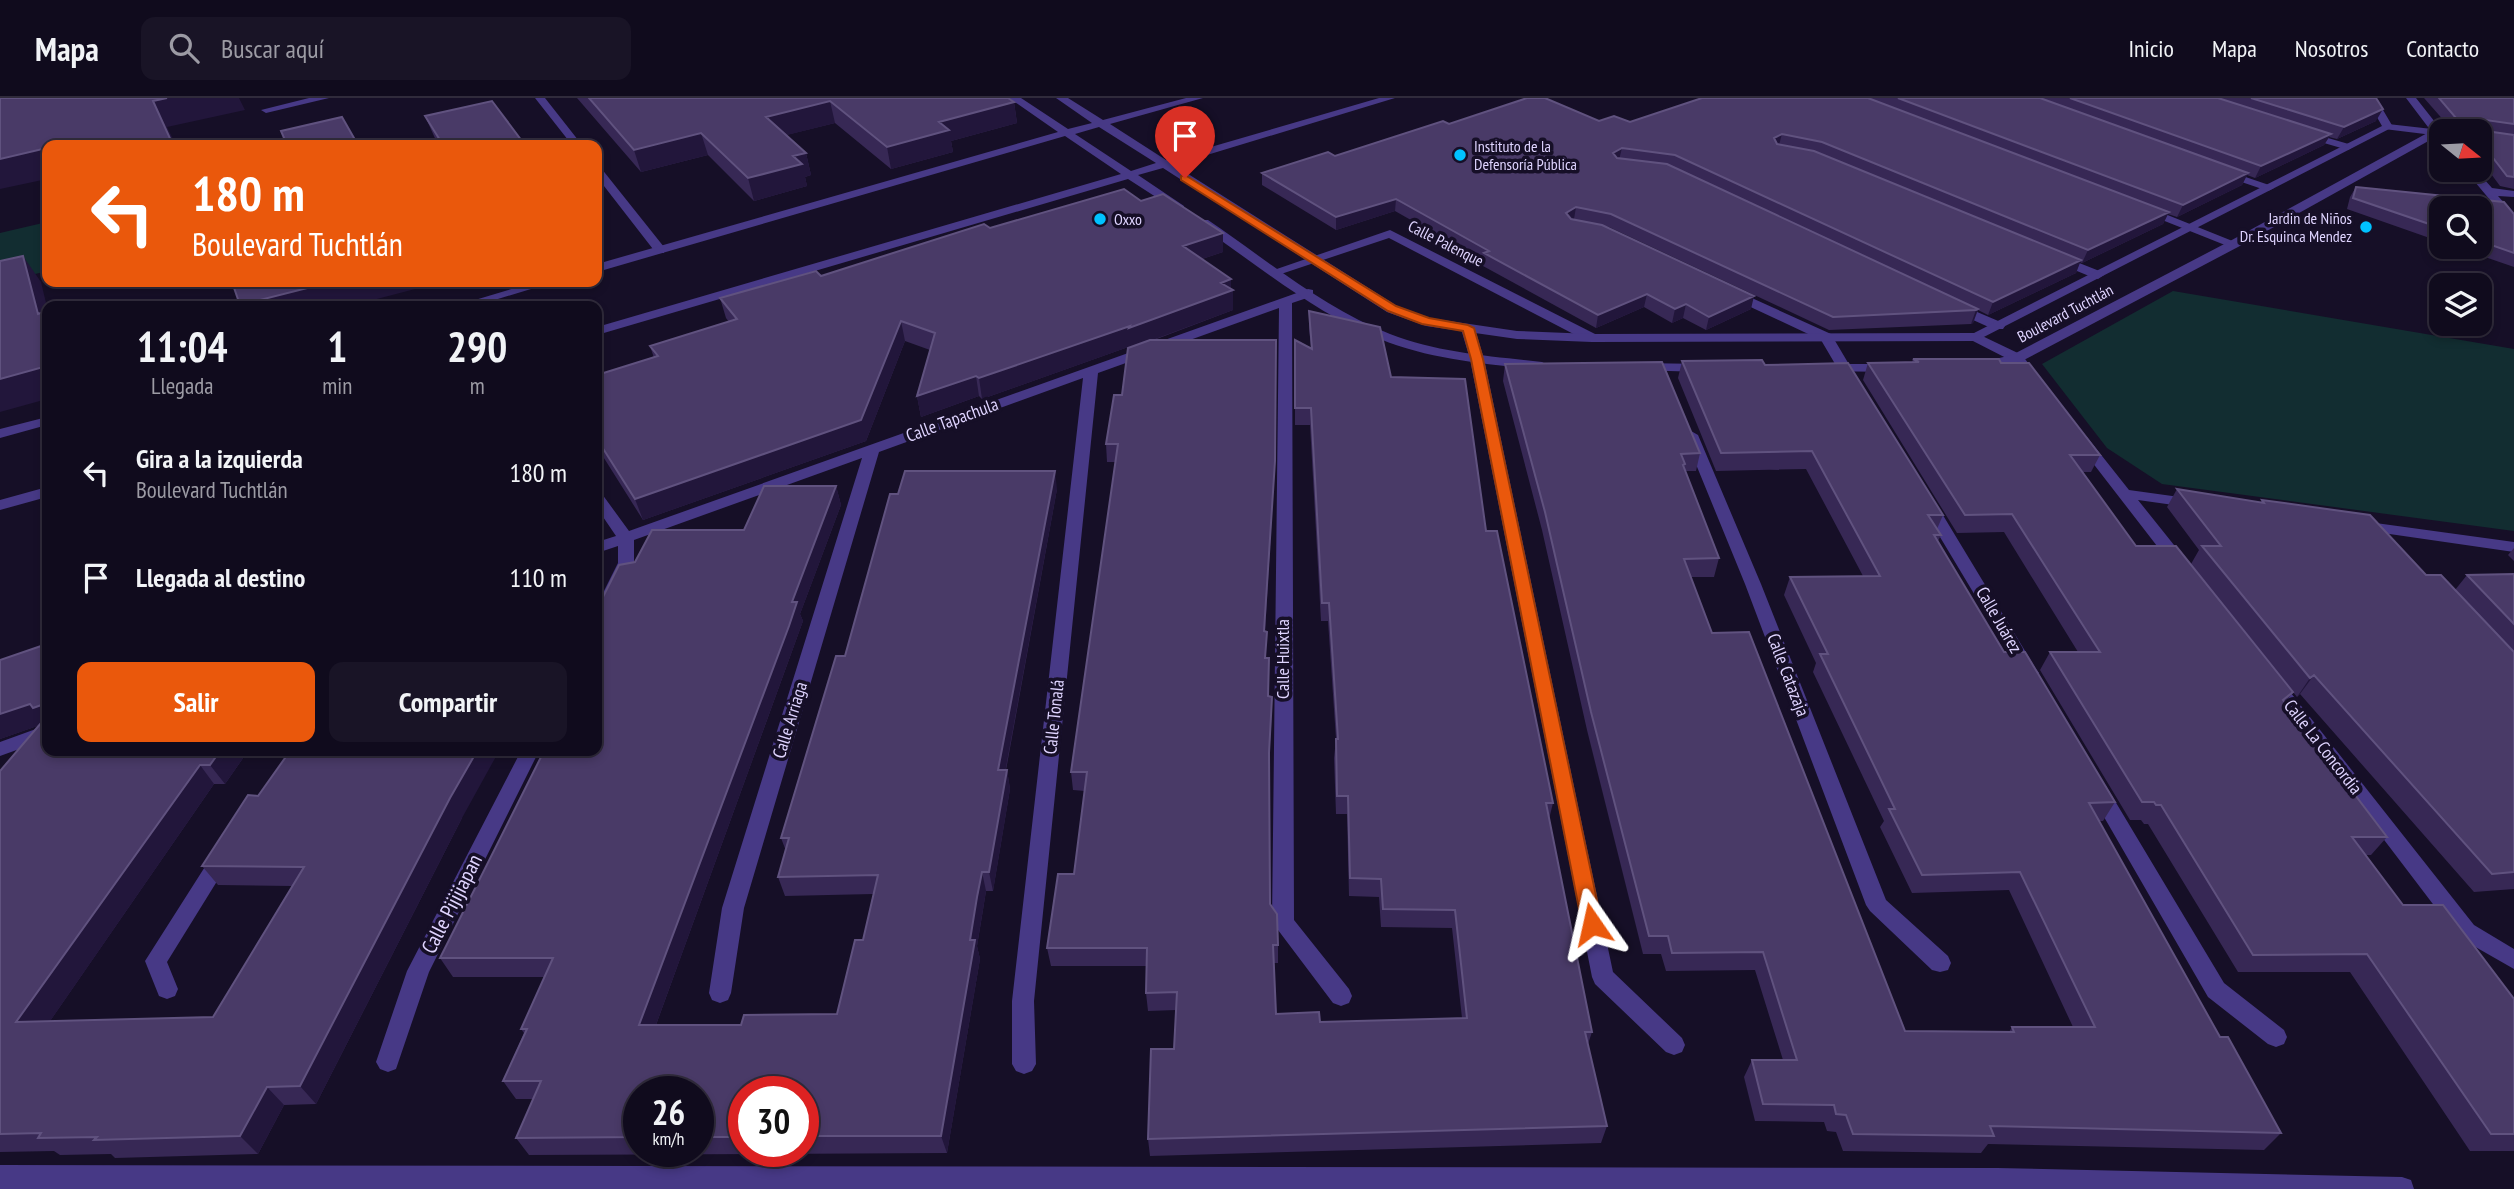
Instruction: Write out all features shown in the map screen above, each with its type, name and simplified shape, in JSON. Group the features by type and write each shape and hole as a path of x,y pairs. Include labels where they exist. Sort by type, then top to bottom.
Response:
{"street":[{"path":"266,110 324,98"},
{"path":"540,98 573,140"},
{"path":"1014,98 1365,328 1421,348 1477,359 1552,367"},
{"name":"Boulevard Tuchtlán","path":"1060,98 1392,309 1426,321 1468,328 1517,335 1591,338 1976,337 2388,127"},
{"path":"602,267 1065,133 1198,98"},
{"path":"602,330 1390,98"},
{"path":"2370,98 2388,127 2429,133"},
{"path":"2411,98 2429,120"},
{"path":"2295,131 2348,147"},
{"name":"Boulevard Tuchtlán","path":"1962,368 1975,368 2017,358 2429,140"},
{"path":"2205,166 2268,188"},
{"path":"602,176 660,250"},
{"path":"2480,182 2514,221"},
{"path":"2488,191 2514,194"},
{"path":"2139,207 2234,244"},
{"name":"Calle Palenque","path":"1277,271 1390,234 1591,338"},
{"path":"2046,254 2098,275"},
{"path":"1715,285 1826,337 1866,404"},
{"path":"479,301 530,287"},
{"name":"Calle Tapachula","path":"602,546 1308,293"},
{"name":"Calle Huixtla","path":"1286,302 1283,922 1340,996"},
{"path":"1949,303 1998,326"},
{"path":"1468,328 1477,359 1603,978 1674,1045"},
{"path":"1976,337 2017,358 2042,389"},
{"path":"1621,367 1665,374 1718,368"},
{"path":"1816,368 1909,368"},
{"name":"Calle Tonalá","path":"1024,1065 1023,1001 1090,370"},
{"name":"Calle Catazaja","path":"1684,418 1753,584 1877,905 1940,963"},
{"path":"0,434 42,422"},
{"path":"2075,431 2194,581"},
{"name":"Calle Arriaga","path":"720,993 733,908 872,450"},
{"name":"Calle Juárez","path":"1918,487 2040,690"},
{"path":"0,505 42,493"},
{"path":"2126,494 2206,505"},
{"path":"602,504 626,538 626,563 602,611"},
{"path":"2340,523 2514,547"},
{"path":"2380,529 2398,548"},
{"name":"Calle La Concordia","path":"2262,668 2466,931 2514,960"},
{"path":"4,758 38,736"},
{"name":"Calle Pijijiapan","path":"388,1062 418,971 527,756"},
{"path":"2089,774 2216,990 2276,1037"},
{"path":"167,989 156,961 230,844"},
{"path":"0,1177 1359,1184 1998,1184 2402,1189"}],"green space":[{"path":"42,223 42,272 0,283 0,233"},
{"path":"2173,291 2514,349 2514,531 2162,484 2107,448 2042,364"}],"building":[{"path":"0,98 167,98 153,101 171,140 42,140 42,149 0,159"},
{"path":"589,98 1008,98 1014,102 939,122 949,130 887,147 830,101 766,117 806,153 793,156 802,164 748,178 701,133 634,150"},
{"path":"1527,98 1545,98 1599,121 1614,116 1630,122 1702,98 1868,98 2169,212 2088,250 1822,142 1782,134 1774,138 1777,144 1814,151 2081,260 1993,302 1675,155 1622,148 1613,153 1617,158 1667,164 1978,309 1833,317 1611,214 1576,207 1566,213 1571,219 1602,225 1754,296 1709,317 1686,304 1675,309 1647,294 1598,315 1484,253 1489,251 1396,199 1336,217 1262,173 1328,152 1335,156 1443,121 1449,124"},
{"path":"1898,98 2040,98 2248,173 2183,205"},
{"path":"2070,98 2218,98 2331,134 2261,166"},
{"path":"2251,98 2376,98 2383,109 2344,127"},
{"path":"2439,98 2514,98 2514,124 2492,119 2457,119"},
{"path":"492,101 521,140 440,140 425,116"},
{"path":"342,117 355,140 285,140 281,131"},
{"path":"2492,132 2514,135 2514,177 2507,176 2492,157"},
{"path":"2356,187 2445,196 2429,196 2429,224 2353,198"},
{"path":"1124,189 1141,201 1163,194 1223,233 1183,246 1231,279 1221,283 1233,290 1129,328 1130,326 979,378 976,376 917,396 935,333 901,321 861,420 635,499 602,447 602,373 658,356 650,346 737,319 720,298 816,271 821,276 984,224 990,228"},
{"path":"2492,201 2504,202 2514,214 2514,253 2492,245"},
{"path":"23,256 38,314 42,313 42,367 0,379 0,261"},
{"path":"234,287 311,287 256,301 239,301"},
{"path":"1309,311 1380,327 1391,377 1465,379 1486,531 1497,531 1553,803 1546,803 1592,1032 1585,1032 1607,1126 1148,1139 1151,1049 1174,1049 1177,992 1146,993 1147,948 1047,948 1058,874 1074,874 1087,772 1071,772 1118,444 1106,444 1114,395 1122,395 1128,348 1150,340 1276,340 1275,461 1264,631 1267,632 1265,658 1269,658 1268,696 1272,697 1269,753 1270,904 1277,914 1278,945 1273,945 1276,1014 1319,1012 1320,1022 1467,1018 1455,910 1383,909 1381,879 1350,878 1348,796 1337,796 1338,739 1329,603 1322,603 1311,408 1295,408 1295,340 1312,349"},
{"path":"1913,359 1999,359 2001,363 2029,363 2100,455 2070,455 2136,546 2176,546 2293,692 2283,700 2387,837 2352,837 2403,905 2443,905 2514,999 2514,1134 2491,1134 2367,954 2253,955 2161,805 2142,802 2050,652 2100,652 2012,514 1965,515 1868,363 1919,362"},
{"path":"1762,360 1765,365 1848,363 1943,515 1928,515 1941,535 1934,535 2004,652 2025,652 2115,802 2089,803 2220,1037 2228,1037 2281,1133 1990,1126 1994,1136 1853,1134 1846,1115 1836,1114 1834,1105 1763,1104 1752,1060 1797,1060 1763,952 1672,953 1668,936 1649,936 1591,712 1545,512 1505,364 1662,362 1700,453 1681,454 1719,558 1684,559 1712,633 1749,632 1905,1031 2014,1032 2012,1027 2095,1027 2020,872 1922,875 1889,809 1895,809 1820,654 1828,654 1790,577 1880,576 1812,451 1721,453 1682,361"},
{"path":"905,471 1055,471 998,770 1007,770 989,872 982,872 977,897 970,940 975,940 941,1136 819,1136 819,1076 728,1076 728,1137 714,1137 714,1076 623,1076 623,1137 516,1138 541,1081 503,1081 527,1029 521,1029 553,958 440,958 541,756 602,756 602,599 619,565 635,562 652,530 744,530 764,486 836,486 792,602 797,602 789,626 639,1025 741,1025 744,1015 837,1014 855,940 863,940 878,875 778,877 789,838 781,838 836,656 845,656 890,494 898,494"},
{"path":"2177,489 2264,503 2262,500 2370,515 2426,575 2441,575 2514,652 2514,872 2492,874 2314,675 2310,678 2202,546 2221,546"},
{"path":"2514,574 2514,624 2467,575"},
{"path":"42,646 42,705 33,708 30,704 0,714 0,660"},
{"path":"42,722 42,756 216,756 210,765 200,765 16,1022 213,1017 304,867 202,866 248,795 258,796 286,756 474,756 300,1086 267,1087 240,1136 94,1140 97,1137 38,1138 41,1133 0,1134 0,771"}],"place":[{"name":"Instituto de la Defensoría Pública","path":"1460,155"},
{"name":"Oxxo","path":"1100,219"},
{"name":"Jardin de Niños Dr. Esquinca Mendez","path":"2366,227"}],"route":[{"path":"1185,178 1392,309 1426,321 1468,328 1477,359 1592,924"}]}
